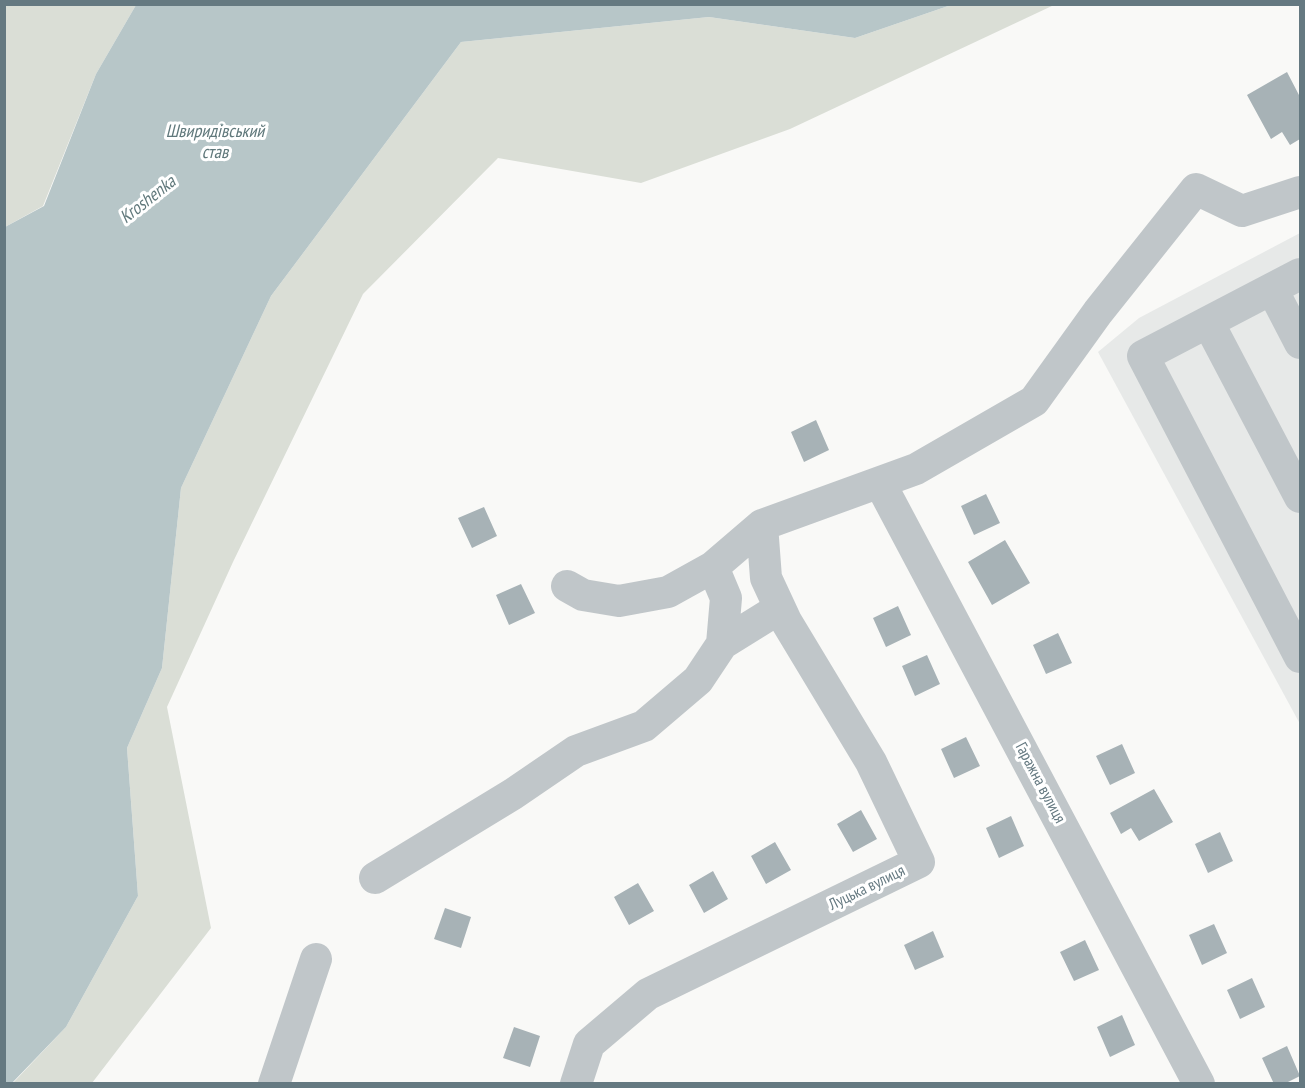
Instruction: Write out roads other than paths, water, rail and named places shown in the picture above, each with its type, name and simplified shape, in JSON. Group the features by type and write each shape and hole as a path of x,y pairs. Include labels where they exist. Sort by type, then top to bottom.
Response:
{"street":[{"path":"567,586 582,595 620,601 668,592 713,567 762,525 916,469 1034,401 1098,312 1196,189 1242,211 1300,192"},
{"path":"1300,274 1143,356 1300,657"},
{"path":"1272,289 1300,344"},
{"path":"1208,322 1300,497"},
{"name":"Гаражна вулиця","path":"880,483 1199,1083"},
{"name":"Луцька вулиця","path":"576,1083 589,1044 648,994 919,862 871,762 780,608 766,578 762,525"},
{"path":"713,567 726,598 722,644"},
{"path":"375,878 513,794 576,751 644,726 698,680 722,644 780,608"},
{"path":"274,1083 316,959"}],"water":[{"name":"Швиридівський став","path":"136,5 951,5 855,38 709,17 461,42 271,296 181,488 162,668 127,748 138,896 66,1027 12,1083 5,1083 5,227 44,206 96,74"}],"water label":[{"name":"Kroshenka","path":"148,200"}]}
